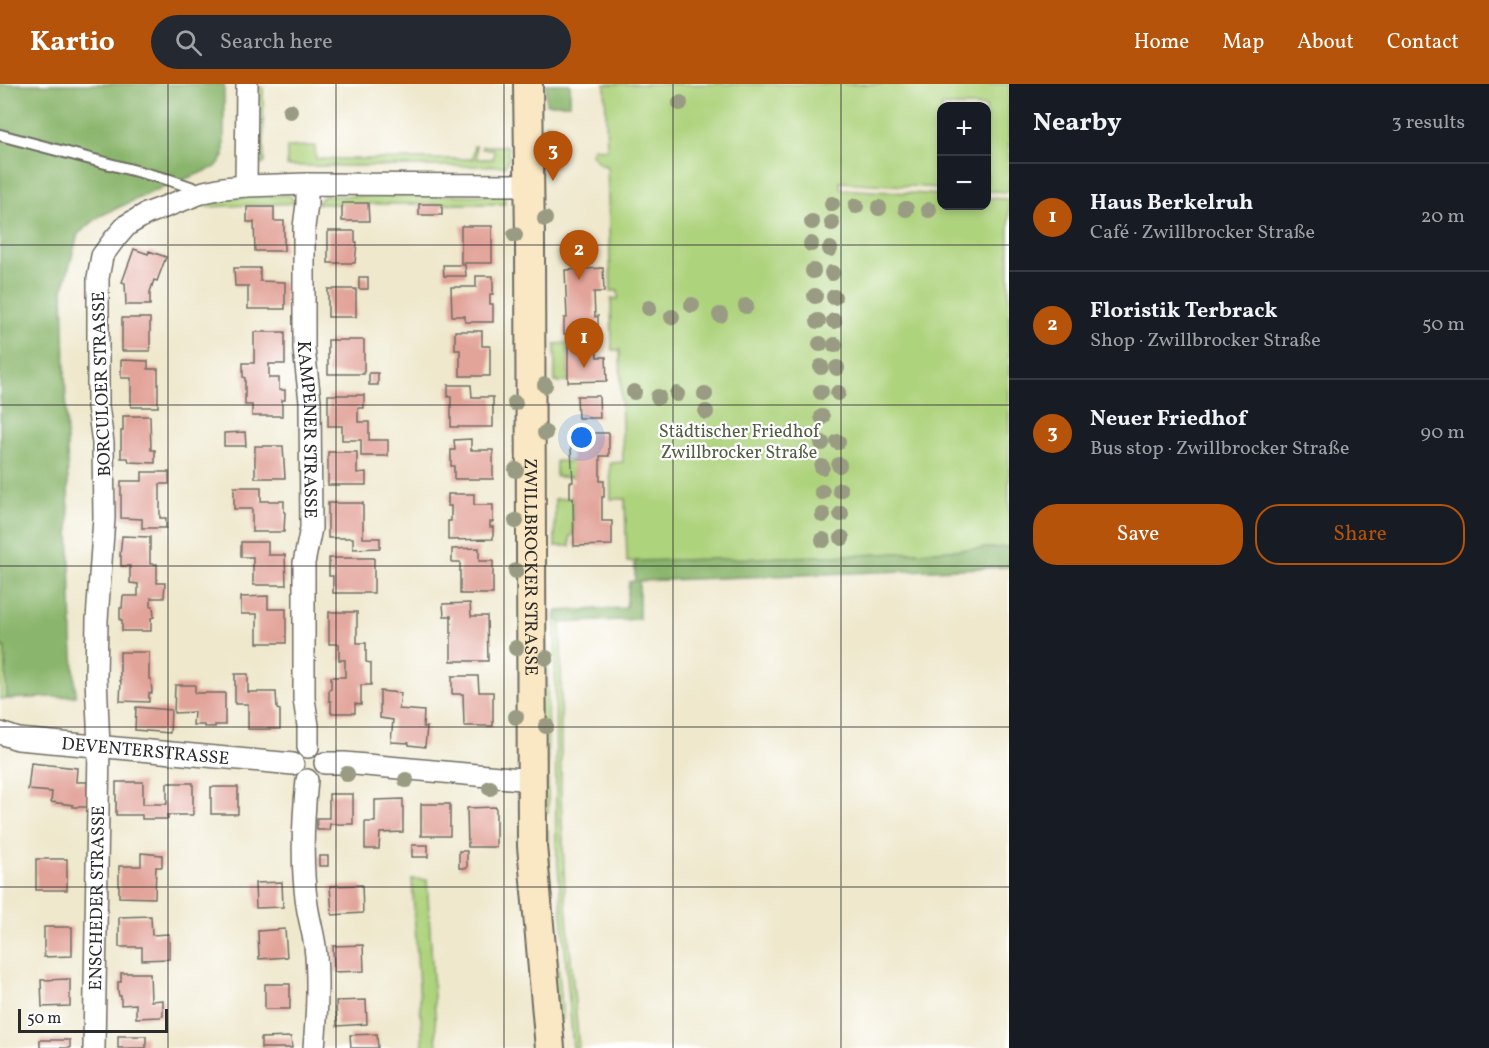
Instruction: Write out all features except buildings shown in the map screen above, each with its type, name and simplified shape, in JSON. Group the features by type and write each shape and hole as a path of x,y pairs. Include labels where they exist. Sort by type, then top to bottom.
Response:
{"street":[{"path":"246,186 247,84"},
{"name":"ZWILLBROCKER STRASSE","path":"528,84 532,855 550,1048"},
{"name":"BORCULOER STRASSE","path":"99,747 96,678 97,620 104,518 103,443 98,406 98,278 102,256 113,241 127,225 146,214 204,192 223,188 307,184 530,184"},
{"name":"KAMPENER STRASSE","path":"307,184 304,227 304,349 310,401 310,528 304,563 304,699 308,747"},
{"name":"DEVENTERSTRASSE","path":"0,733 18,739 292,764"},
{"name":"ENSCHEDER STRASSE","path":"94,1048 99,747"},
{"path":"308,747 321,753 325,763 321,773 307,780 298,776 292,764 297,752 308,747"},
{"path":"325,763 532,780"},
{"path":"307,780 304,812 305,868 307,905 315,946 318,1007 314,1048"}],"lane":[{"path":"0,135 170,180 204,192"}],"green space":[{"path":"0,84 224,84 224,156 216,167 152,192 100,216 78,234 63,290 72,639 76,696 7,699 5,647 0,646"},
{"path":"254,84 263,88 264,163 262,165 254,155"},
{"path":"546,84 570,84 570,104 546,104"},
{"name":"Städtischer Friedhof Zwillbrocker Straße","path":"605,84 1009,84 1009,192 991,191 991,102 937,102 937,188 840,182 841,189 937,195 937,210 991,210 991,198 1009,199 1009,547 862,555 627,562 625,499 611,499 610,463 623,462 620,350 612,350 611,299 618,299 618,291 611,291 607,166 601,165 591,154 593,148 607,149"},
{"path":"546,124 554,124 555,166 551,166 550,134 544,134"},
{"path":"315,146 316,159 473,159 474,146 476,146 477,159 493,159 493,149 482,149 482,146 508,146 509,159 505,166 287,166 287,147"},
{"path":"289,195 296,203 207,207 207,199 213,198"},
{"path":"504,195 505,204 316,204 324,196"},
{"path":"568,343 568,382 555,382 555,344"},
{"path":"556,461 573,462 573,477 556,477"},
{"path":"573,498 573,535 570,536 570,546 555,546 555,499"},
{"path":"1009,547 1009,567 639,581 639,619 561,623 555,618 556,611 626,608 629,582 635,581 635,561 862,555"},
{"path":"542,599 547,599 548,812 538,812"},
{"path":"555,618 561,623 561,794 565,893 579,1048 573,1048 556,841"},
{"path":"0,646 5,646 7,699 0,699"},
{"path":"538,830 548,830 563,1019 557,1020"},
{"path":"412,879 427,880 437,1048 423,1048"}],"place":[{"name":"Neuer Friedhof","path":"553,181"},
{"name":"Floristik Terbrack","path":"579,280"},
{"name":"Haus Berkelruh","path":"584,368"}]}
